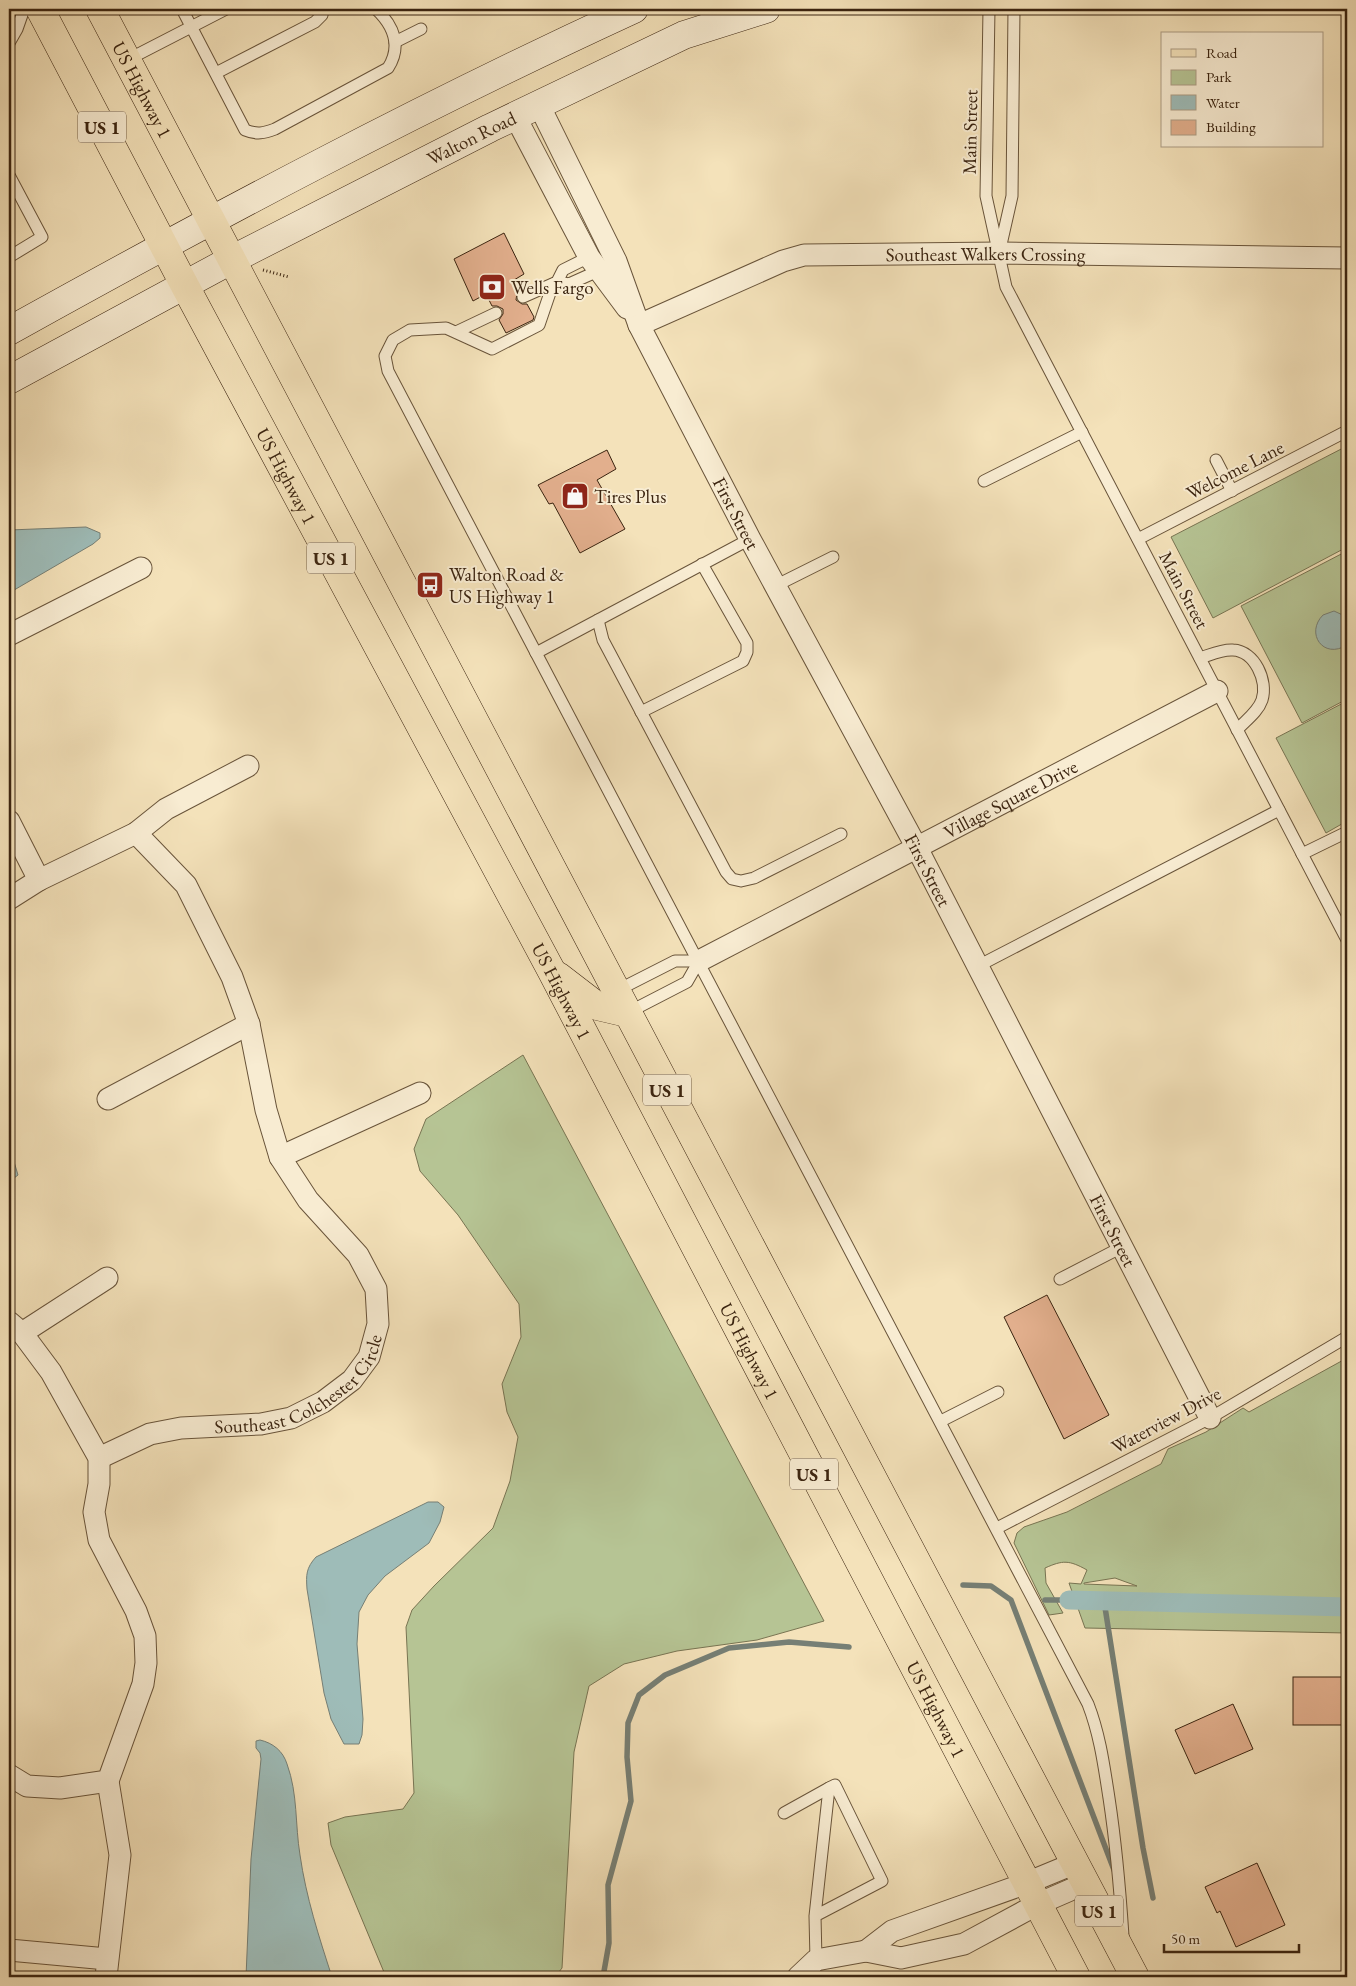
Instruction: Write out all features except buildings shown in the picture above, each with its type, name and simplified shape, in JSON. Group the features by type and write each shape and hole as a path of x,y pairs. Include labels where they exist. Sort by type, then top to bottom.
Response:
{"main road":[{"name":"US Highway 1","path":"40,9 551,970 1076,1977"},
{"name":"US Highway 1","path":"100,9 1130,1968"},
{"path":"9,331 164,245 397,124 555,45 634,9"},
{"name":"Walton Road","path":"9,380 231,260 515,116 684,35 766,9"},
{"path":"551,970 596,1006 621,1002"}],"street":[{"name":"First Street","path":"539,105 616,261 639,324 750,539 978,966 1210,1418"},
{"name":"First Street","path":"515,116 594,264 639,324"},
{"name":"Southeast Walkers Crossing","path":"639,324 784,261 804,255 1000,254 1347,258"},
{"path":"9,635 141,568"},
{"name":"Village Square Drive","path":"699,962 1217,691"},
{"path":"9,899 39,880 136,833 166,809 248,766"},
{"path":"9,821 39,880"},
{"name":"Southeast Colchester Circle","path":"99,1458 150,1434 181,1428 261,1424 291,1418 323,1402 352,1380 369,1357 378,1324 376,1289 358,1255 308,1200 280,1157 266,1110 249,1024 232,977 186,885 136,833"},
{"path":"108,1099 249,1024"},
{"path":"280,1157 420,1093"},
{"path":"9,1950 107,1968 120,1855 108,1781 143,1684 146,1663 144,1636 136,1611 99,1540 94,1512 99,1484 99,1458 51,1372 16,1328 107,1278"},
{"path":"9,1775 27,1786 60,1788 108,1781"},
{"path":"866,1951 892,1931 1032,1893 1079,1874"},
{"path":"798,1977 816,1960 866,1951 901,1958 964,1944 1032,1893"}],"lane":[{"path":"9,43 17,29 24,9"},
{"path":"182,9 246,130 261,134 275,129 388,68 395,58 395,42 392,30 376,9"},
{"path":"127,60 226,9"},
{"path":"216,73 315,22 322,15 323,9"},
{"name":"Main Street","path":"989,9 986,196 1006,287 1347,940"},
{"name":"Main Street","path":"1000,254 1012,196 1014,9"},
{"path":"395,42 421,29"},
{"path":"9,175 42,237 9,257"},
{"path":"451,330 492,349 539,325 555,283 563,270 594,264"},
{"path":"523,297 555,283"},
{"path":"496,313 451,330 410,330 393,340 385,356 388,371 1088,1704 1098,1731 1116,1843 1130,1968"},
{"name":"Welcome Lane","path":"1138,539 1347,431"},
{"path":"984,481 1082,432"},
{"path":"1216,460 1232,491"},
{"path":"536,653 750,539"},
{"path":"775,586 833,556"},
{"path":"641,712 743,661 747,652 747,643 702,564"},
{"path":"598,620 603,640 726,872 732,879 754,878 841,834"},
{"path":"1200,658 1234,649 1246,654 1258,667 1263,686 1262,700 1237,730"},
{"path":"978,966 1279,810"},
{"path":"1302,854 1347,832"},
{"name":"Village Square Drive","path":"621,1002 675,961 699,962"},
{"name":"Village Square Drive","path":"621,1002 686,982 699,962"},
{"path":"1060,1279 1122,1247"},
{"name":"Waterview Drive","path":"997,1528 1210,1418 1347,1337"},
{"path":"941,1421 998,1392"},
{"path":"784,1813 835,1785 882,1880 815,1916"},
{"path":"816,1960 815,1916 829,1788"}],"path":[{"path":"260,270 289,277"}],"green space":[{"path":"1347,446 1347,547 1213,618 1171,537"},
{"path":"1347,551 1347,699 1302,723 1241,606"},
{"path":"1347,701 1347,821 1326,833 1276,738"},
{"path":"523,1055 824,1621 757,1640 677,1651 624,1664 589,1686 574,1752 562,1968 555,1977 386,1977 331,1845 328,1823 345,1817 403,1809 414,1793 406,1627 412,1610 493,1528 510,1481 518,1437 507,1412 502,1384 521,1337 519,1304 458,1215 420,1171 414,1149 426,1119"},
{"path":"1347,1358 1347,1633 1085,1628 1069,1583 1081,1584 1087,1570 1066,1562 1045,1568 1046,1583 1063,1613 1049,1615 1014,1543 1017,1533 1024,1527 1067,1512 1161,1464 1168,1449 1206,1432 1243,1408 1249,1412","holes":["1115,1578 1137,1586 1084,1584 1084,1583"]}],"water":[{"path":"86,527 100,533 100,538 93,544 9,593 9,530"},
{"path":"1334,611 1347,617 1347,645 1338,649 1324,647 1316,636 1318,622 1323,615"},
{"path":"9,1145 18,1175 9,1182"},
{"path":"428,1502 438,1502 444,1507 440,1522 429,1543 385,1576 368,1595 359,1612 357,1644 363,1719 362,1735 359,1744 344,1744 331,1719 324,1693 307,1589 308,1568 316,1557"},
{"path":"260,1740 273,1745 280,1751 291,1775 295,1798 298,1844 309,1902 332,1977 246,1977 251,1859 261,1759 260,1753 256,1748 256,1741"}],"waterway":[{"path":"963,1585 991,1586 1011,1600 1114,1870"},
{"path":"1045,1600 1069,1600"},
{"path":"1069,1600 1347,1607"},
{"path":"1104,1601 1143,1848 1153,1898"},
{"path":"603,1977 609,1943 608,1885 631,1801 627,1757 628,1723 639,1695 665,1675 729,1648 789,1642 849,1647"}],"place":[{"name":"Wells Fargo","path":"492,287"},
{"name":"Tires Plus","path":"575,496"},
{"name":"Walton Road & US Highway 1","path":"430,585"}]}
